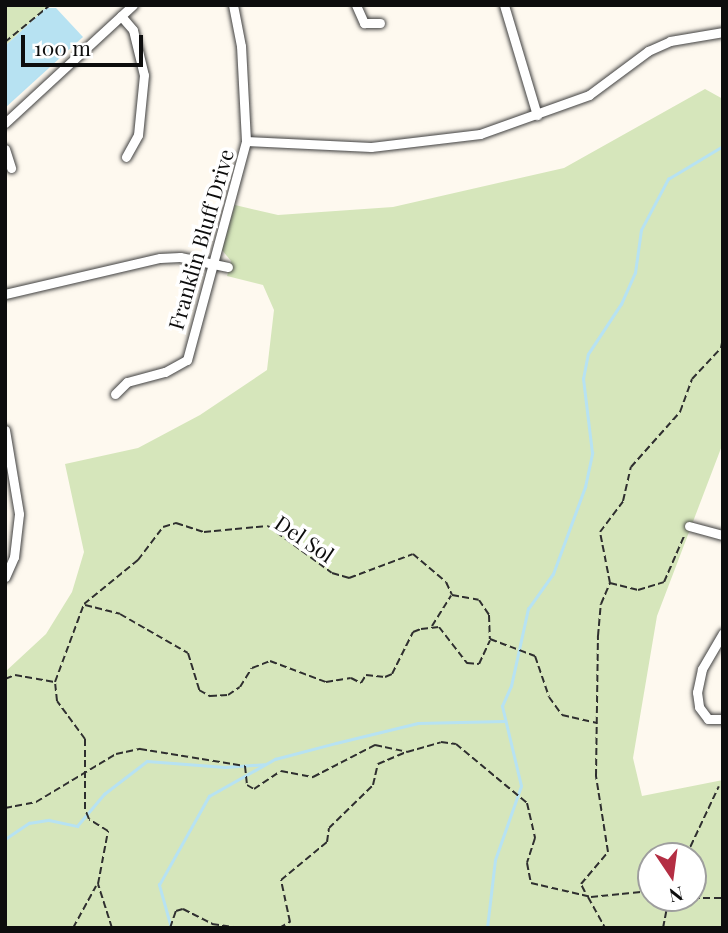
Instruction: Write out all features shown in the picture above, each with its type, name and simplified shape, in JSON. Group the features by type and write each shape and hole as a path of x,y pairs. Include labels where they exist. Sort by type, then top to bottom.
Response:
{"street":[{"path":"5,123 133,5"},
{"name":"Franklin Bluff Drive","path":"115,394 127,382 165,372 187,360 246,141 241,46 233,5"},
{"path":"356,5 364,23 380,23"},
{"path":"508,7 537,115"},
{"path":"121,16 133,30 144,75 138,135 126,157"},
{"path":"246,141 372,147 480,134 589,94 648,51 692,35 723,32"},
{"path":"5,149 11,169"},
{"path":"5,294 160,258 228,267"},
{"path":"5,430 18,499 18,537 5,577"},
{"path":"5,501 18,499"},
{"path":"689,526 723,535"},
{"path":"723,633 702,669 697,692 699,707 708,719 723,719"}],"path":[{"path":"5,42 50,5"},
{"path":"605,928 581,884 608,852 596,776 601,604 611,583 600,532 623,501 631,467 680,412 692,379 720,348 723,338"},
{"name":"Del Sol","path":"84,604 138,560 163,527 176,523 204,532 268,526 332,573 349,578 414,554 446,582 452,595"},
{"path":"611,583 638,590 664,582 689,526"},
{"path":"73,928 98,884 108,831 89,818 85,809 88,773 85,739 57,701 55,682 84,604 120,614 188,653 199,690 210,696 228,695 240,687 252,668 270,662 326,682 351,678 360,683 366,675 385,677 401,662 413,632 431,628 439,627 467,663 479,664 490,639 489,615 479,600 452,595 431,628"},
{"path":"490,639 535,656 549,697 562,715 597,723"},
{"path":"5,679 15,675 55,682"},
{"path":"279,928 290,922 281,880 297,871 327,842 329,828 373,785 378,764 421,744 456,744 489,768 530,808 535,838 527,863 531,883 586,895 637,892"},
{"path":"5,808 36,802 116,754 160,749 245,766 247,785 254,789 281,771 313,777 375,745 407,751"},
{"path":"693,842 719,786"},
{"path":"98,884 112,928"},
{"path":"170,928 176,911 183,909 212,924 239,928"}],"green space":[{"path":"5,5 60,5 46,8 5,46"},
{"path":"705,89 723,99 723,443 657,616 633,758 642,796 723,780 723,928 5,928 5,672 46,634 72,592 84,552 65,464 138,448 200,415 267,370 274,310 263,285 227,276 231,261 222,250 235,205 278,215 393,207 564,168"}],"water":[{"path":"46,8 56,8 83,37 5,108 5,46"}],"waterway":[{"path":"487,928 495,860 521,786 502,706 511,686 528,609 553,574 585,487 592,453 583,379 588,354 621,304 635,273 641,230 668,179 723,146"},
{"path":"171,928 159,885 209,796 275,759 336,743 418,723 504,721"},
{"path":"5,839 29,823 49,820 77,826 104,794 147,761 225,767 264,764"}]}
